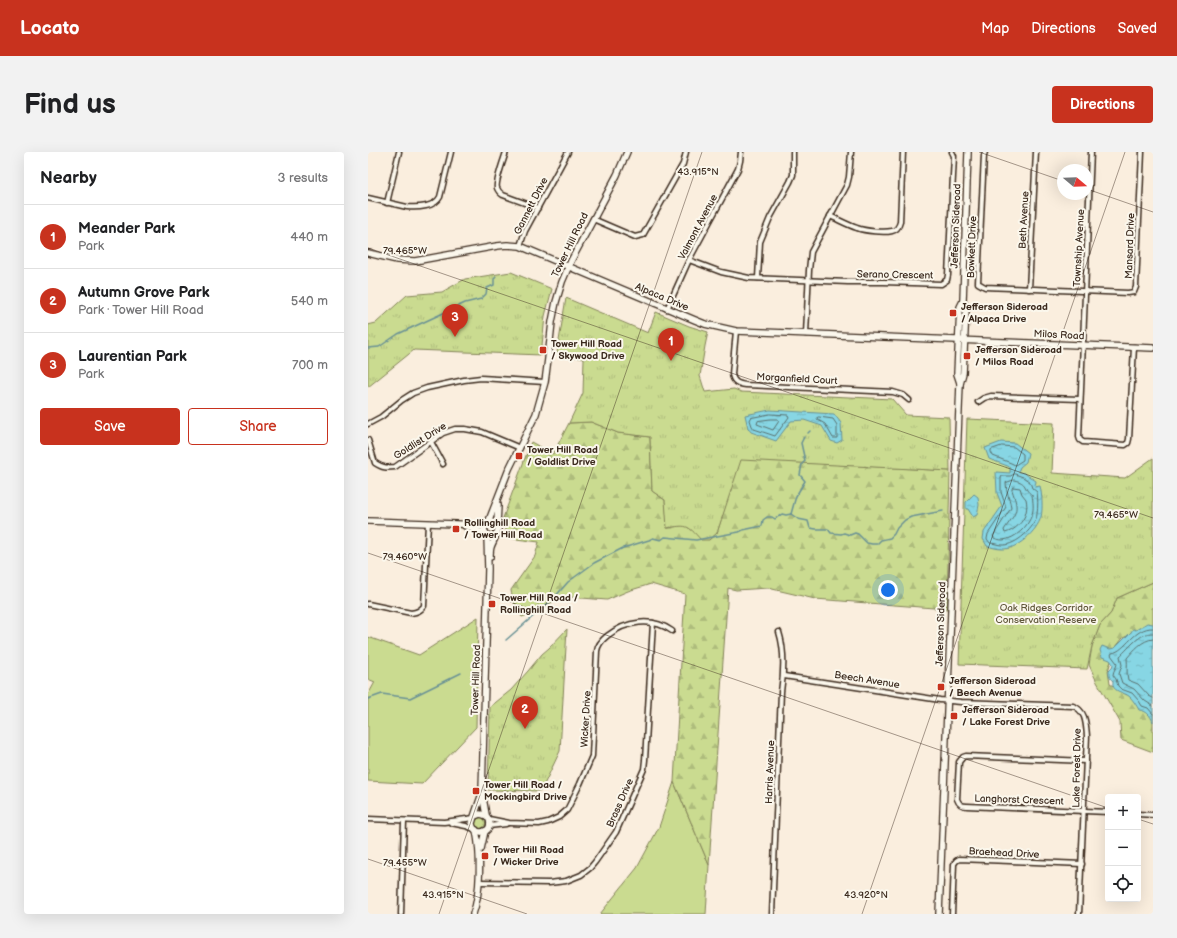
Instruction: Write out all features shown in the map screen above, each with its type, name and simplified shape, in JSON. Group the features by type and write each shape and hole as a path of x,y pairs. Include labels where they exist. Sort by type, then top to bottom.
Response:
{"street":[{"path":"387,202 399,152"},
{"path":"368,198 414,208 434,204 440,197 451,152"},
{"path":"506,152 496,184 498,190 503,195 538,208"},
{"name":"Gannett Drive","path":"520,246 526,231 568,152"},
{"name":"Tower Hill Road","path":"487,524 502,487 536,414 545,382 554,312 558,293 568,266 617,175 627,152"},
{"path":"593,219 635,237 643,235 683,164 686,152"},
{"name":"Valmont Avenue","path":"667,309 689,260 738,169 741,152"},
{"path":"758,278 760,242 770,218 793,174 793,152"},
{"path":"806,334 811,252 847,184 849,178 851,152"},
{"path":"830,216 862,230 887,232 893,231 897,228 900,222 903,152"},
{"name":"Serano Crescent","path":"809,280 944,283 947,280 948,275 954,156 952,152"},
{"name":"Jefferson Sideroad","path":"960,384 956,374 960,308 963,301 968,152"},
{"name":"Bowkett Drive","path":"985,152 978,283 985,287 1085,292"},
{"name":"Beth Avenue","path":"1029,289 1036,152"},
{"name":"Township Avenue","path":"1090,152 1080,399 1080,440 1087,443 1124,445 1128,443 1130,439 1134,347"},
{"name":"Mansard Drive","path":"1085,292 1128,293 1136,290 1142,152"},
{"name":"Alpaca Drive","path":"368,253 397,260 415,261 497,246 520,246 705,324 736,330 958,340"},
{"path":"689,260 721,272 749,278 809,280"},
{"name":"Jefferson Sideroad","path":"939,914 960,384 964,373 966,309 963,301"},
{"name":"Morganfield Court","path":"736,330 732,374 733,378 738,384 893,392 903,395 909,400"},
{"name":"Milos Road","path":"958,340 1153,348"},
{"path":"368,424 381,417 413,393 427,388 481,378 545,382"},
{"path":"978,402 991,396 1080,399"},
{"name":"Goldlist Drive","path":"368,440 376,463 383,468 395,466 443,433 455,429 482,432 520,448"},
{"path":"431,442 443,464"},
{"name":"Tower Hill Road","path":"496,524 502,487"},
{"path":"368,521 459,524 487,524 492,522 499,528 496,535 491,537 459,524"},
{"path":"368,604 411,613 421,610 424,606 428,523"},
{"path":"486,534 484,529 487,524"},
{"name":"Tower Hill Road","path":"486,534 488,569 482,792 488,817"},
{"name":"Tower Hill Road","path":"488,569 491,546 496,535"},
{"name":"Wicker Drive","path":"488,817 509,823 539,824 559,817 567,810 592,756 598,645 614,630 640,622 665,626 672,631"},
{"name":"Brass Drive","path":"479,882 538,883 566,881 581,875 590,868 612,838 644,769 653,623"},
{"name":"Harris Avenue","path":"772,914 781,692 784,676 782,643 779,632"},
{"name":"Beech Avenue","path":"784,676 947,700"},
{"name":"Lake Forest Drive","path":"947,700 1077,707 1082,711 1086,722 1088,736 1079,914"},
{"name":"Langhorst Crescent","path":"1084,811 968,806 960,804 957,799 959,762 966,756 1086,761"},
{"name":"Tower Hill Road","path":"474,817 482,792"},
{"path":"1084,811 1105,812"},
{"path":"444,822 474,817 480,814 488,817 487,829 480,853"},
{"path":"1141,814 1153,815"},
{"path":"473,914 479,882 480,853 472,823 474,817"},
{"path":"368,820 444,822 466,826 480,832 487,829"},
{"path":"401,914 404,821"},
{"name":"Wicker Drive","path":"487,829 509,823"},
{"name":"Braehead Drive","path":"952,914 954,864 960,859 1082,864"}],"green space":[{"path":"511,272 552,289 545,316 541,355 414,350 368,387 368,325 376,323 407,295 442,292 465,279"},
{"path":"566,298 648,333 656,312 689,326 708,332 700,376 705,392 734,389 741,392 892,399 906,415 949,417 950,471 741,460 717,533 709,540 701,540 689,528 679,526 667,528 665,500 652,491 650,437 618,433 591,422 569,423 583,393 584,359 557,353"},
{"name":"Oak Ridges Corridor Conservation Reserve","path":"967,419 1054,423 1052,473 1125,478 1153,458 1153,582 1117,598 1111,613 1100,625 1092,646 1087,669 959,664"},
{"path":"591,422 618,433 650,437 652,491 665,500 668,528 684,525 692,530 717,533 740,459 950,471 947,609 815,599 768,588 736,590 728,588 709,865 674,782 685,594 651,584 628,591 607,600 569,597 554,601 536,612 522,617 512,597 511,590 535,556 539,542 508,538 503,518 531,442 553,454 569,423"},
{"path":"1153,582 1153,626 1147,627 1123,638 1115,648 1108,671 1110,684 1125,694 1140,700 1153,713 1153,752 1121,740 1120,722 1089,665 1092,646 1100,625 1111,613 1117,598"},
{"path":"478,617 476,727 422,784 368,781 368,695 375,682 368,679 368,637 419,655"},
{"path":"567,629 560,751 542,789 539,791 488,790 490,707 511,690 542,654"},
{"path":"674,782 709,865 706,914 600,914 637,868 659,827"},
{"path":"478,818 482,818 484,819 484,827 478,828 475,825 475,821"}],"water":[{"path":"770,410 834,414 841,423 842,440 837,443 831,441 822,426 804,420 791,421 776,441 751,432 748,428 745,415"},
{"path":"1001,442 1015,443 1028,453 1026,462 1020,467 1018,472 1024,473 1036,481 1035,487 1040,486 1042,497 1041,517 1031,534 1020,543 1002,549 987,546 983,539 984,532 1002,506 997,493 996,472 1010,473 1010,467 989,459 985,448"},
{"path":"974,494 978,497 979,505 977,515 973,517 968,509 966,509 966,502"},
{"path":"1147,623 1153,624 1153,722 1148,714 1139,710 1130,697 1114,688 1113,681 1109,675 1109,670 1113,664 1110,660 1102,657 1100,650 1102,646 1110,649 1115,648 1133,629 1136,630"}],"waterway":[{"path":"368,348 379,347 398,334 465,303 481,299 486,294 487,288 494,285 494,279 496,277"},
{"path":"791,514 796,496 805,481 800,475 802,464 805,461 801,443 804,437"},
{"path":"791,514 798,519 808,521 810,528 828,529 831,533 844,533 850,535 855,533 867,543 877,544 881,540 890,538 905,520 911,517 943,511"},
{"path":"506,640 554,598 568,582 594,563 623,548 653,538 661,540 665,537 696,540 739,532 762,526 763,520 767,517 772,517 775,519 782,514 791,514"},
{"path":"368,699 382,694 410,698 461,673"}],"place":[{"name":"Jefferson Sideroad / Alpaca Drive","path":"953,313"},
{"name":"Laurentian Park","path":"455,337"},
{"name":"Tower Hill Road / Skywood Drive","path":"543,350"},
{"name":"Jefferson Sideroad / Milos Road","path":"967,356"},
{"name":"Meander Park","path":"671,361"},
{"name":"Tower Hill Road / Goldlist Drive","path":"519,456"},
{"name":"Rollinghill Road / Tower Hill Road","path":"456,529"},
{"name":"Tower Hill Road / Rollinghill Road","path":"492,604"},
{"name":"Jefferson Sideroad / Beech Avenue","path":"941,687"},
{"name":"Jefferson Sideroad / Lake Forest Drive","path":"954,716"},
{"name":"Autumn Grove Park","path":"525,729"},
{"name":"Tower Hill Road / Mockingbird Drive","path":"476,791"},
{"name":"Tower Hill Road / Wicker Drive","path":"485,856"}]}
